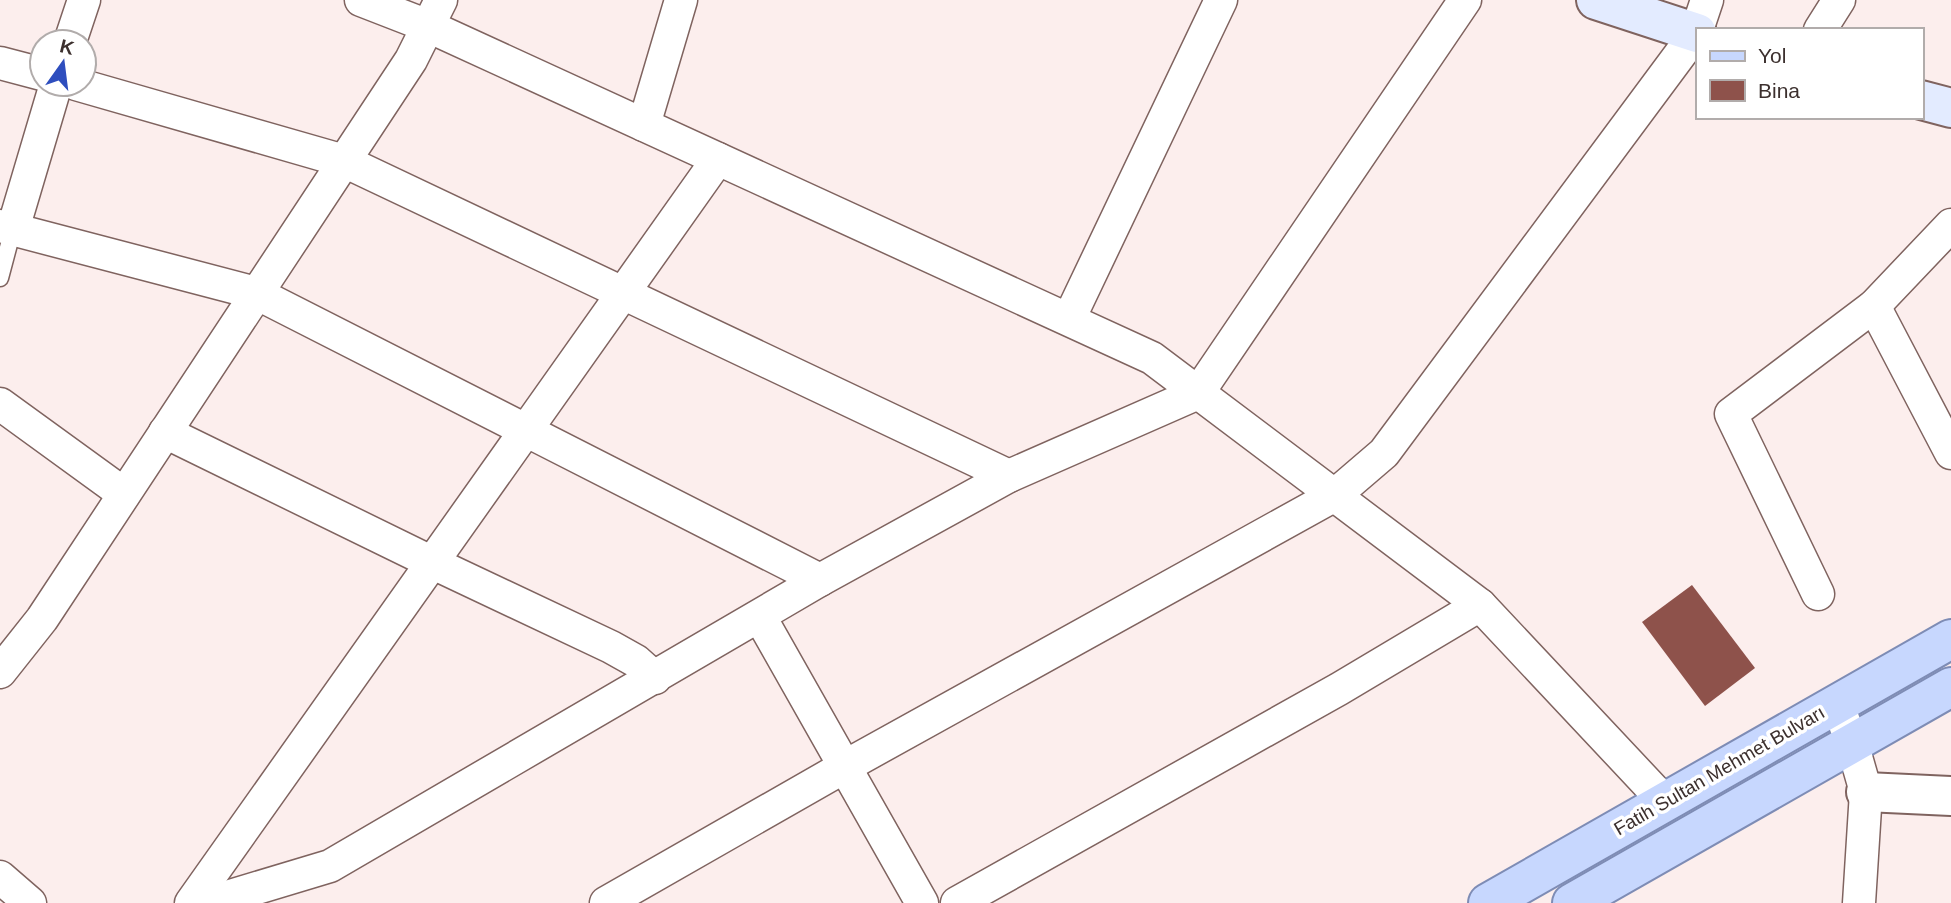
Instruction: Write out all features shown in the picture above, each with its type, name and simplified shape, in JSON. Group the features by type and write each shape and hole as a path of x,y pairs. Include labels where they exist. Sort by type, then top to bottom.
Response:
{"main road":[{"path":"1597,0 1700,22"},
{"name":"Fatih Sultan Mehmet Bulvarı","path":"1488,903 1951,639"},
{"path":"1572,903 1951,687"}],"street":[{"path":"75,28 84,0"},
{"path":"361,0 435,13 643,125 1152,358 1480,605 1664,801"},
{"path":"643,125 681,0"},
{"path":"1069,319 1221,0"},
{"path":"206,903 330,866 820,580 1009,476 1198,393 1465,0"},
{"path":"1821,28 1839,0"},
{"path":"0,672 42,619 411,60 435,13"},
{"path":"607,903 844,767 1335,495 1384,453 1700,22"},
{"path":"0,62 28,70"},
{"path":"98,90 344,160 1009,476"},
{"path":"51,98 6,228 256,293 820,580"},
{"path":"191,903 718,159"},
{"path":"1818,594 1731,414 1874,306 1951,225"},
{"path":"1874,306 1951,453"},
{"path":"0,404 124,494"},
{"path":"165,432 611,647 636,662 655,678"},
{"path":"957,903 1339,689 1480,605"},
{"path":"760,617 922,903"},
{"path":"1837,704 1866,792 1859,903"},
{"path":"1866,792 1951,796"},
{"path":"0,877 30,903"}],"lane":[{"path":"0,278 6,228"}],"building":[{"path":"1692,585 1755,668 1705,706 1642,622"}]}
